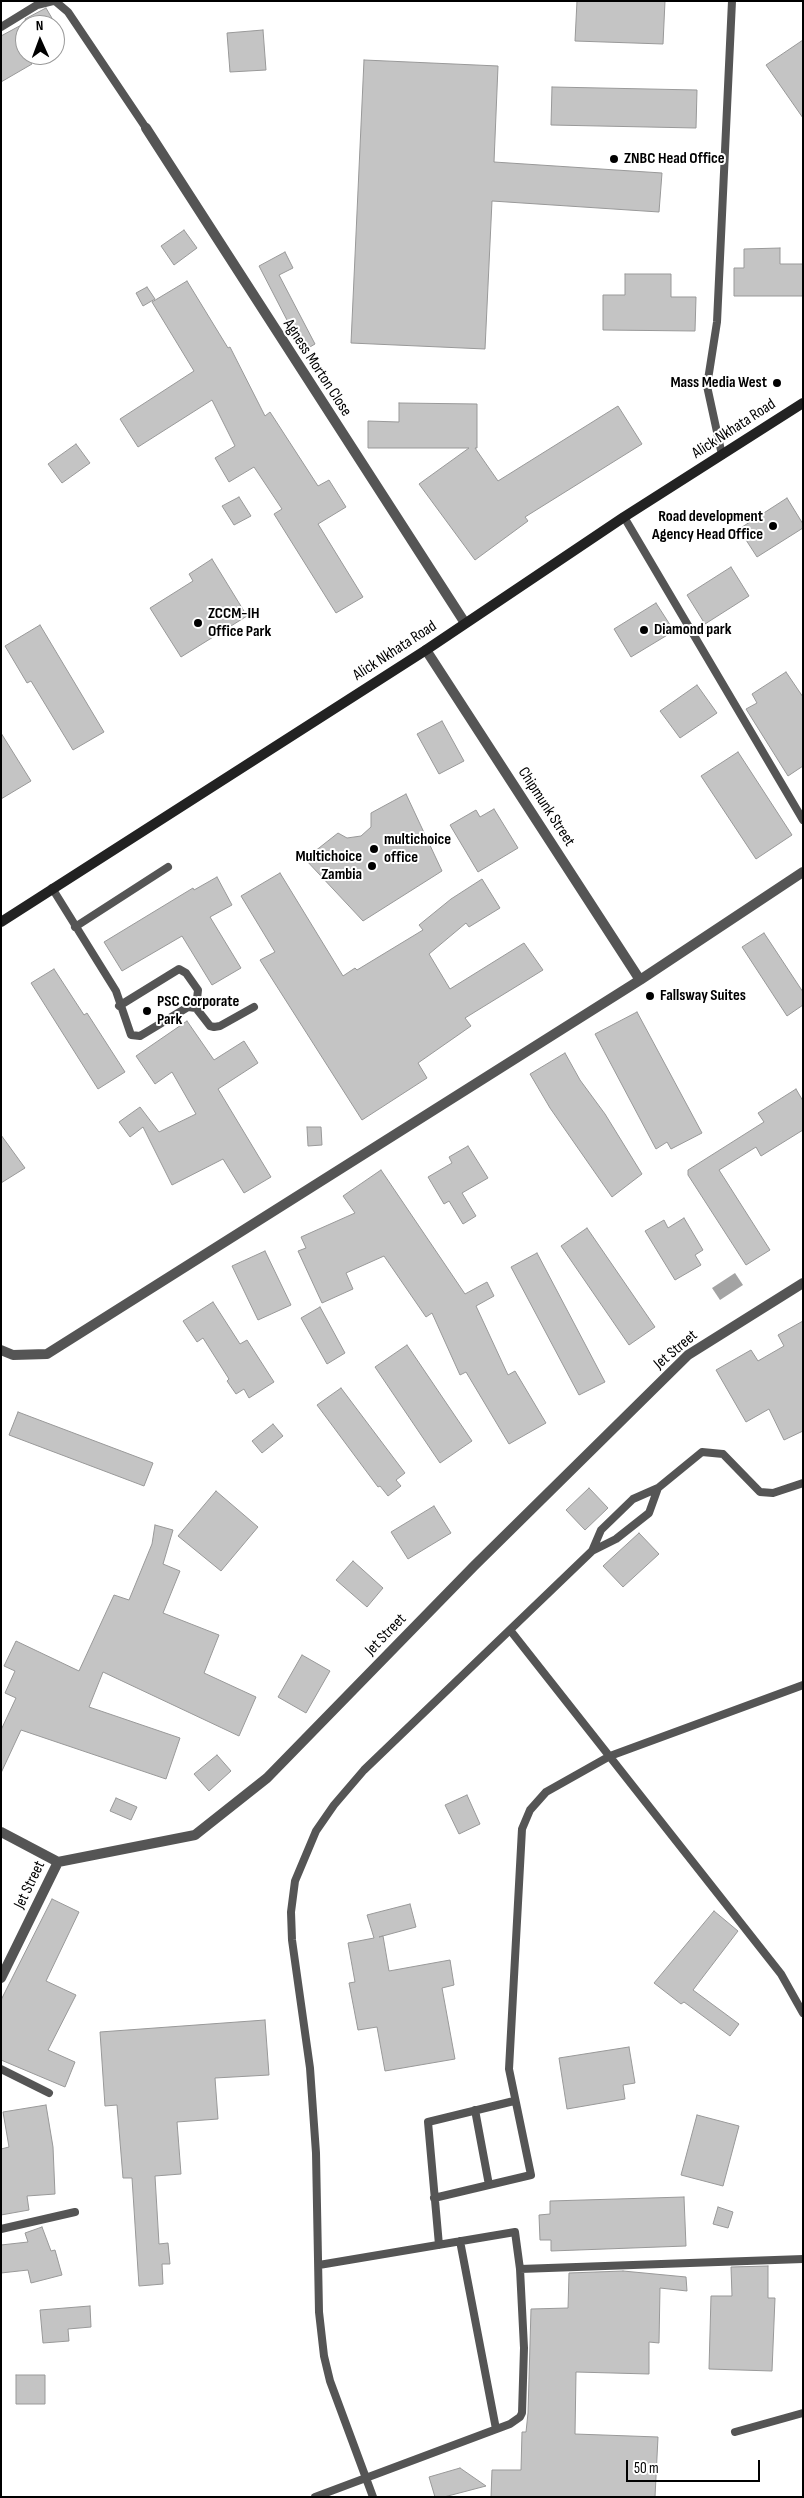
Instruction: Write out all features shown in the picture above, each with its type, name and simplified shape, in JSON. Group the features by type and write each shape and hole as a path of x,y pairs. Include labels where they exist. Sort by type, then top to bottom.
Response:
{"main road":[{"name":"Alick Nkhata Road","path":"1,922 426,650 624,517 803,403"}],"street":[{"name":"Agness Morton Close","path":"146,128 465,623"},
{"name":"Chipmunk Street","path":"426,650 640,980"},
{"path":"1,1350 12,1355 47,1354 640,980 803,872"},
{"name":"Jet Street","path":"1,1978 58,1862 195,1835 267,1778 474,1566 688,1355 803,1283"},
{"path":"1,1832 58,1862"}],"lane":[{"path":"1,27 37,5 54,1 68,12 146,128"},
{"path":"722,455 707,386 717,322 732,1"},
{"path":"624,517 803,820"},
{"path":"75,927 168,867"},
{"path":"52,888 116,991 119,1006 131,1035 136,1037 188,1007 196,1008"},
{"path":"119,1006 179,969 186,973 198,990 196,1008 210,1026 220,1026 254,1007"},
{"path":"592,1551 601,1530 633,1499 658,1488 702,1452 724,1454 760,1492 773,1493 803,1483"},
{"path":"373,2497 330,2381 319,2312 316,2153 310,2068 292,1940 291,1912 296,1881 316,1831 334,1805 364,1770 592,1551 616,1539 649,1513 658,1488"},
{"path":"510,1630 781,1974 803,2014"},
{"path":"434,2198 531,2175 508,2068 522,1829 530,1810 546,1792 610,1756 803,1685"},
{"path":"1,2069 49,2093"},
{"path":"439,2245 428,2122 514,2101"},
{"path":"476,2110 489,2185"},
{"path":"1,2229 75,2212"},
{"path":"315,2497 510,2424 522,2413 524,2348 520,2269 515,2232 319,2265"},
{"path":"460,2241 496,2429"},
{"path":"520,2269 803,2259"},
{"path":"735,2432 803,2413"}],"shaded area":[{"path":"735,1273 743,1285 720,1300 712,1288"}],"building":[{"path":"577,1 665,1 663,44 575,41"},
{"path":"46,8 50,15 33,15"},
{"path":"15,28 15,65 30,65 1,82 1,36"},
{"path":"263,30 266,70 230,72 227,33"},
{"path":"803,40 803,118 766,65"},
{"path":"364,60 498,66 494,162 662,173 659,212 492,201 485,349 351,343"},
{"path":"552,87 697,90 696,128 551,125"},
{"path":"184,230 197,248 174,265 161,246"},
{"path":"780,248 780,264 803,264 803,296 734,296 734,268 744,268 744,249"},
{"path":"285,252 293,268 279,275 315,344 303,351 259,266"},
{"path":"625,274 671,274 671,297 696,297 695,331 603,330 603,295 625,295"},
{"path":"187,281 228,348 230,347 265,416 270,412 318,486 329,480 346,507 318,524 363,597 336,613 274,514 282,509 254,467 229,482 215,458 235,446 212,400 138,447 120,419 194,371 152,302"},
{"path":"147,287 155,299 143,306 136,293"},
{"path":"399,403 477,404 477,448 475,448 498,481 618,406 642,444 525,517 528,521 475,560 419,484 469,448 368,448 368,421 399,422"},
{"path":"76,444 90,463 62,483 48,464"},
{"path":"239,497 251,516 234,525 222,506"},
{"name":"Road development Agency Head Office","path":"787,498 803,524 803,528 757,557 739,529"},
{"path":"212,559 247,616 181,657 150,608 193,581 189,574"},
{"path":"731,567 749,596 705,624 687,595"},
{"name":"Diamond park","path":"656,603 674,631 631,657 614,629"},
{"path":"40,625 104,732 73,750 31,681 27,683 5,646"},
{"path":"786,672 803,697 803,766 788,776 746,709 757,703 752,694"},
{"path":"697,685 717,713 680,738 660,711"},
{"path":"442,721 464,761 439,774 417,734"},
{"path":"1,733 31,781 1,799"},
{"path":"738,752 792,835 756,859 701,776"},
{"name":"multichoice office","path":"406,794 442,871 363,921 305,859 338,833 347,838 361,836 371,827 371,813"},
{"path":"494,809 518,848 478,872 450,825 476,810 480,817"},
{"path":"280,873 343,976 355,968 357,970 423,930 419,925 451,899 482,879 500,908 469,927 466,923 429,954 450,989 524,943 543,970 465,1018 471,1026 418,1063 427,1078 362,1120 260,960 275,952 241,896"},
{"path":"217,877 232,905 210,917 241,968 212,985 182,936 122,971 104,942 193,888 194,890"},
{"path":"764,933 803,992 803,1005 787,1016 742,947"},
{"path":"54,969 84,1015 87,1013 125,1072 98,1089 31,983"},
{"path":"637,1012 702,1133 671,1149 667,1142 656,1149 595,1034"},
{"path":"187,1021 214,1060 244,1041 258,1063 218,1089 271,1177 244,1193 223,1159 172,1185 143,1127 130,1137 119,1122 140,1107 159,1132 196,1114 172,1072 155,1084 136,1056"},
{"path":"565,1053 580,1080 605,1114 642,1174 612,1197 550,1108 530,1074"},
{"path":"796,1089 803,1101 803,1130 761,1156 756,1147 719,1170 770,1250 746,1265 688,1175 688,1170 764,1122 758,1113"},
{"path":"307,1127 321,1127 322,1145 308,1146"},
{"path":"1,1135 25,1168 1,1183"},
{"path":"468,1146 488,1178 462,1193 476,1216 463,1224 449,1201 444,1204 428,1177 452,1163 449,1157"},
{"path":"381,1170 465,1294 487,1282 494,1296 476,1306 508,1375 515,1371 546,1423 509,1444 466,1372 460,1375 432,1313 426,1317 384,1256 346,1273 353,1289 322,1303 298,1251 306,1248 301,1237 355,1213 343,1196"},
{"path":"684,1218 703,1250 695,1255 701,1265 675,1280 645,1231 664,1220 668,1228"},
{"path":"587,1228 655,1327 629,1345 561,1246"},
{"path":"265,1251 291,1305 258,1320 232,1266"},
{"path":"537,1253 605,1382 579,1395 511,1267"},
{"path":"213,1302 240,1344 247,1340 274,1382 249,1398 244,1389 236,1394 227,1381 229,1379 203,1338 197,1342 183,1321"},
{"path":"320,1307 345,1353 327,1364 301,1318"},
{"path":"803,1321 803,1431 784,1440 769,1409 746,1422 716,1370 751,1350 758,1361 784,1346 778,1335"},
{"path":"407,1345 472,1441 440,1463 375,1367"},
{"path":"341,1388 405,1473 396,1480 401,1486 388,1496 380,1486 378,1487 317,1405"},
{"path":"18,1412 153,1463 144,1486 9,1435"},
{"path":"273,1424 283,1436 262,1453 252,1441"},
{"path":"589,1488 608,1508 585,1530 566,1510"},
{"path":"216,1491 258,1527 221,1571 178,1536"},
{"path":"434,1506 451,1533 408,1559 391,1532"},
{"path":"155,1525 173,1530 163,1564 180,1571 163,1613 219,1635 204,1673 256,1697 239,1736 103,1672 89,1707 180,1738 166,1779 21,1730 1,1773 1,1730 16,1698 5,1693 15,1671 4,1666 16,1641 79,1671 114,1595 129,1600 152,1544"},
{"path":"639,1533 659,1554 623,1587 603,1566"},
{"path":"353,1561 383,1588 367,1607 336,1580"},
{"path":"302,1655 330,1671 306,1713 278,1697"},
{"path":"217,1755 231,1771 209,1791 194,1774"},
{"path":"467,1795 480,1824 459,1834 445,1805"},
{"path":"116,1798 137,1807 131,1820 110,1811"},
{"path":"52,1899 79,1912 46,1981 76,1995 48,2050 75,2062 65,2087 1,2060 1,2000"},
{"path":"410,1904 416,1927 379,1937 383,1936 389,1971 450,1960 454,1985 442,1988 455,2059 385,2071 377,2027 358,2030 349,1983 355,1982 348,1943 374,1938 367,1915"},
{"path":"714,1911 738,1931 693,1990 739,2024 730,2036 684,2002 681,2004 654,1983"},
{"path":"265,2020 269,2075 215,2078 218,2119 177,2122 181,2174 155,2176 159,2244 168,2243 170,2264 162,2264 163,2284 139,2286 132,2178 123,2178 117,2105 105,2106 100,2032"},
{"path":"629,2047 635,2083 623,2085 625,2099 567,2109 559,2058"},
{"path":"46,2105 53,2147 55,2194 27,2196 29,2210 1,2215 1,2149 9,2147 3,2112"},
{"path":"697,2115 739,2126 723,2186 681,2175"},
{"path":"684,2197 686,2246 551,2251 551,2240 540,2240 539,2215 550,2214 550,2201"},
{"path":"718,2207 733,2212 728,2228 713,2224"},
{"path":"42,2227 51,2251 55,2250 62,2275 31,2283 28,2270 1,2273 1,2245 28,2242 25,2233"},
{"path":"768,2266 768,2298 775,2298 772,2371 709,2369 711,2296 732,2296 731,2267"},
{"path":"623,2271 686,2277 687,2291 660,2288 659,2343 649,2342 649,2374 576,2372 575,2434 658,2437 655,2497 491,2497 492,2470 521,2470 522,2432 526,2432 528,2413 531,2309 568,2308 569,2273"},
{"path":"90,2306 91,2327 68,2329 69,2341 43,2343 40,2310"},
{"path":"16,2375 45,2375 45,2404 16,2404"},
{"path":"460,2468 486,2486 444,2497 435,2497 429,2477"}],"place":[{"name":"ZNBC Head Office","path":"614,159"},
{"name":"Mass Media West","path":"777,383"},
{"name":"Road development Agency Head Office","path":"773,526"},
{"name":"ZCCM-IH Office Park","path":"198,623"},
{"name":"Diamond park","path":"644,630"},
{"name":"multichoice office","path":"374,849"},
{"name":"Multichoice Zambia","path":"372,866"},
{"name":"Fallsway Suites","path":"650,996"},
{"name":"PSC Corporate Park","path":"147,1011"}]}
